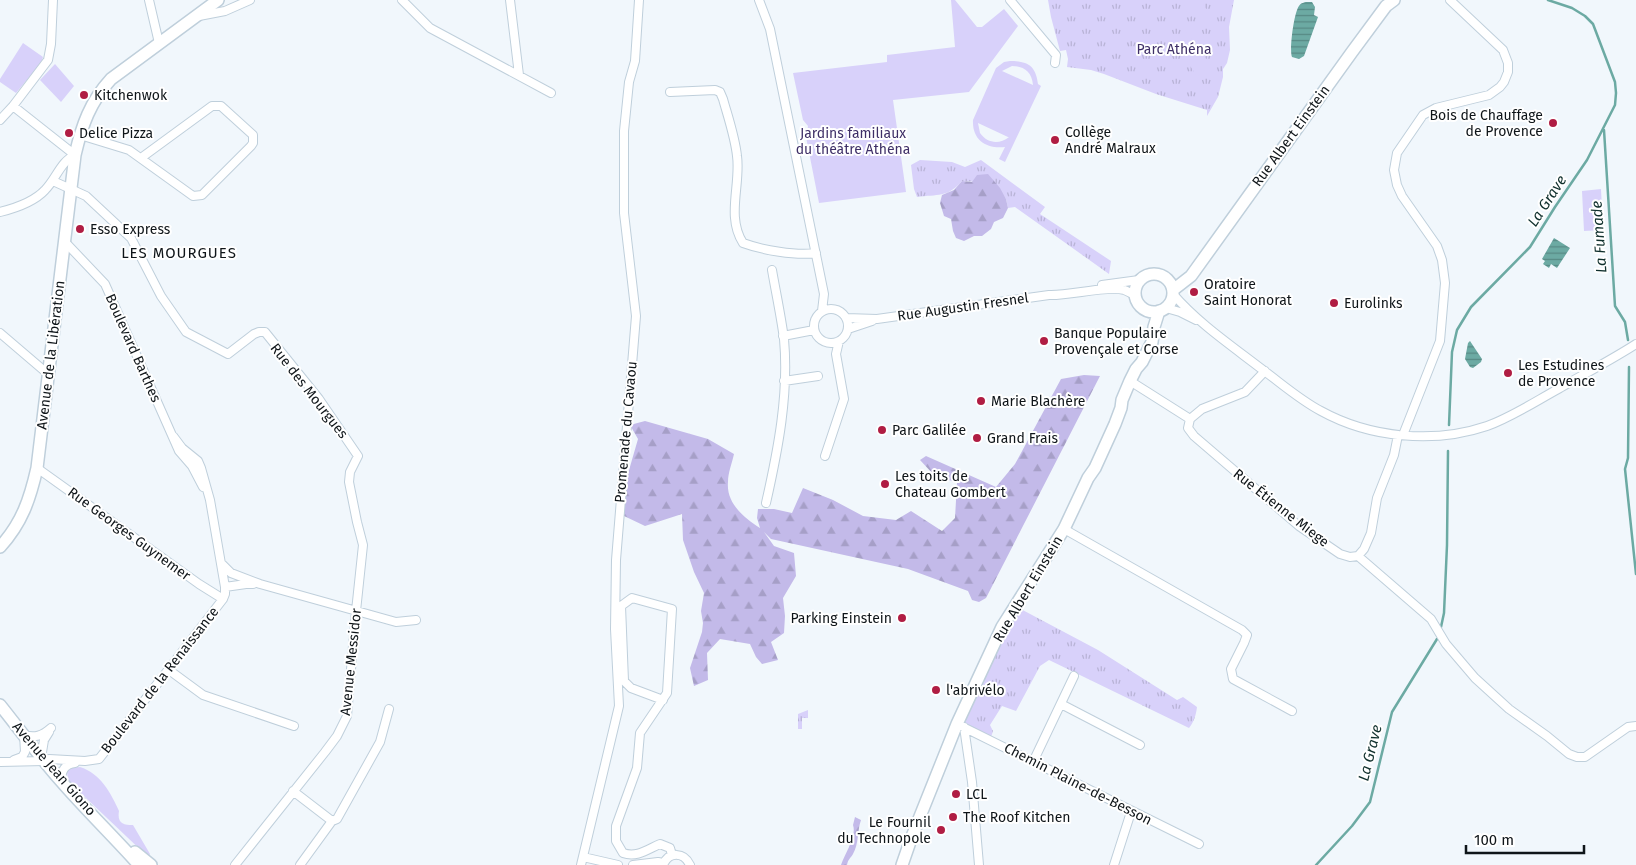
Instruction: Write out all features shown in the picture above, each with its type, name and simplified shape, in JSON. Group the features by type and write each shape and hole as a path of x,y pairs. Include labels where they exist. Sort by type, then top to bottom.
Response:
{"street":[{"path":"0,120 48,60 51,44 53,0"},
{"path":"149,0 158,43"},
{"name":"Avenue de la Libération","path":"0,547 13,532 25,509 33,487 66,243 75,155 87,114 103,87 111,79 218,0"},
{"path":"194,17 225,11 250,0"},
{"path":"402,0 430,28 550,93"},
{"path":"510,0 519,75"},
{"name":"Promenade du Cavaou","path":"582,861 619,706 615,629 616,560 636,316 624,213 624,131 629,82 635,61 639,0"},
{"path":"759,0 770,28 824,294 822,311 815,319 814,330 820,339 829,342 839,341"},
{"path":"1010,0 1056,55 1055,64"},
{"path":"1358,556 1364,549 1371,533 1377,498 1440,341 1445,283 1442,260 1437,246 1402,196 1397,185 1394,170 1397,153 1423,115 1436,108 1489,95 1500,88 1508,72 1508,63 1503,50 1450,0"},
{"name":"Rue Albert Einstein","path":"1173,292 1190,276 1389,2"},
{"path":"670,92 715,90 720,92 737,155 734,208 738,234 743,243 807,255 816,253"},
{"path":"13,106 75,155"},
{"path":"80,135 128,150 193,196 202,196 251,146 254,135 221,106 212,106 141,158"},
{"path":"0,212 30,202 53,181 67,158 75,155"},
{"path":"53,181 72,189"},
{"name":"Rue des Mourgues","path":"72,189 86,196 131,238 161,296 186,332 228,354 254,334 265,332 319,399 358,456"},
{"name":"Boulevard Barthes","path":"66,243 105,284 173,436 182,448 198,461 210,500 225,587"},
{"name":"Rue Albert Einstein","path":"1168,279 1183,276 1197,266"},
{"path":"766,503 781,427 784,380 783,336 772,270"},
{"path":"1207,326 1180,312 1146,311 1137,303 1135,295 1139,280 1146,275 1154,273 1168,279 1173,292 1184,306 1207,326 1295,395 1321,411 1361,427 1401,435 1439,436 1486,426 1537,401 1636,344"},
{"name":"Rue Augustin Fresnel","path":"846,318 877,319 1049,295 1139,280"},
{"name":"Rue Augustin Fresnel","path":"1049,295 1061,296 1120,289 1135,295"},
{"path":"1162,310 1171,302 1173,292"},
{"path":"824,294 834,309"},
{"path":"822,311 839,310 846,318 848,329 839,341 836,354"},
{"name":"Rue Albert Einstein","path":"902,865 911,839 1002,627 1064,529 1088,478 1090,464 1116,405 1122,400 1136,369 1142,362 1152,342 1154,327 1162,310"},
{"name":"Rue Albert Einstein","path":"1136,369 1137,361 1149,333 1146,311"},
{"name":"Rue Augustin Fresnel","path":"848,329 877,319"},
{"path":"783,336 814,330"},
{"path":"0,333 48,374"},
{"path":"826,456 844,398 836,354 829,342"},
{"path":"1130,381 1190,419 1202,409 1246,392 1265,371"},
{"path":"784,380 818,376"},
{"name":"Rue Étienne Miege","path":"1190,419 1188,428 1194,436 1299,526 1340,554 1350,557 1358,556 1431,619 1446,644 1475,678 1509,709 1571,755 1580,758 1585,757 1628,727 1636,726"},
{"name":"Avenue Messidor","path":"235,865 337,736 348,716 356,611 364,544 356,522 349,482 350,472 358,456"},
{"name":"Rue Georges Guynemer","path":"36,468 223,599"},
{"path":"1064,529 1242,630 1247,635 1231,668 1233,679 1292,712"},
{"path":"221,563 232,573 260,584 396,622 416,620"},
{"path":"225,587 260,584"},
{"name":"Boulevard de la Renaissance","path":"60,781 62,770 69,763 99,759 223,599 225,587"},
{"path":"663,700 631,688 624,681 621,606 632,598 672,609 668,678 667,693 663,700 640,733 637,768 616,826 616,841 623,853 630,856 660,844 670,848 672,855"},
{"path":"169,670 204,695 294,726"},
{"path":"1033,762 1074,676"},
{"path":"1061,704 1140,745"},
{"name":"Avenue Jean Giono","path":"0,705 60,781 139,865"},
{"path":"300,865 332,822 337,819 350,798 380,742 389,709"},
{"path":"960,726 973,791 979,865"},
{"name":"Chemin Plaine-de-Besson","path":"960,726 1199,844"},
{"path":"4,762 18,759 26,752 24,735 31,737 44,735 51,728 44,740 42,760"},
{"path":"4,762 49,759 84,761"},
{"path":"293,791 332,822"},
{"path":"1114,865 1131,812"},
{"name":"Avenue Jean Giono","path":"110,832 151,865"},
{"name":"Rue Albert Einstein","path":"896,865 911,839"},
{"path":"633,865 658,862 663,864 672,855 678,854 688,861 690,865"},
{"path":"582,861 618,865"}],"green space":[{"name":"Jardins familiaux du théâtre Athéna","path":"951,0 955,0 977,27 982,27 1004,9 1018,26 969,92 893,100 906,192 819,203 806,137 808,126 803,120 793,73 887,62 887,55 955,47"},
{"name":"Parc Athéna","path":"1048,0 1234,0 1229,27 1230,50 1227,63 1223,69 1218,97 1207,116 1207,110 1091,70 1067,67 1066,50 1060,51"},
{"path":"1181,0 1201,0 1206,9 1190,17"},
{"path":"1185,30 1211,66 1197,76 1172,40"},
{"path":"23,43 43,57 41,63 16,93 0,82 0,79"},
{"path":"1016,61 1030,66 1035,73 1038,84 1041,86 1005,162 999,159 1005,147 986,145 981,142 973,127 973,120 996,68 1004,62","holes":["1012,66 1020,67 1027,71 1033,85 1002,71","978,123 1008,137 1009,137 997,142 990,141 980,133"]},
{"path":"55,64 74,86 61,102 40,80"},
{"path":"920,160 952,162 965,167 981,160 1045,207 1040,214 1111,261 1109,274 1015,207 1008,208 1006,199 995,183 962,181 947,193 917,197 911,165"},
{"path":"988,174 1000,188 1006,199 1008,208 1003,218 994,222 991,229 982,236 974,236 964,241 956,238 951,219 944,216 940,203 942,195 954,190 962,181 972,182 977,175"},
{"path":"1601,189 1603,230 1584,231 1582,191"},
{"path":"1084,375 1100,376 986,598 979,602 972,600 968,591 908,569 771,539 764,532 774,546 794,553 796,576 783,598 784,633 771,642 778,660 762,664 756,657 750,644 720,639 707,653 708,680 694,686 690,668 702,632 701,611 704,593 694,572 683,540 682,514 645,526 622,515 625,484 638,439 630,425 645,421 708,439 734,454 728,479 730,497 742,515 760,528 757,518 758,509 774,509 792,513 803,488 833,500 863,516 896,520 911,511 942,531 955,518 957,483 933,474 920,460 926,456 996,487 1015,464 1061,379"},
{"path":"1015,606 1098,650 1177,700 1183,697 1197,707 1191,726 1189,728 1049,660 1040,666 1016,711 1002,706 990,725 993,731 990,740 957,724"},
{"path":"808,710 808,718 802,718 802,729 798,729 798,714"},
{"path":"80,767 93,774 104,784 119,811 120,821 124,824 133,825 150,854 149,856 68,781 67,772 71,768"},
{"path":"855,817 861,820 856,846 847,865 841,865 852,839"}],"shaded area":[{"path":"1312,2 1315,7 1314,15 1318,17 1304,56 1299,59 1292,57 1291,47 1297,10 1300,4"},
{"path":"1554,238 1570,248 1557,268 1551,264 1549,268 1543,264 1545,261 1542,259"},
{"path":"1470,341 1482,359 1473,368 1470,367 1465,359"}],"waterway":[{"name":"La Grave","path":"1449,425 1452,352 1457,330 1471,307 1530,247 1587,160 1615,105 1615,82 1593,24 1585,16 1572,8 1548,0"},
{"name":"La Fumade","path":"1604,130 1615,306 1625,322 1628,340"},
{"name":"La Fumade","path":"1629,367 1628,458 1625,469 1636,574"},
{"name":"La Grave","path":"1441,627 1444,613 1447,545 1448,451"},
{"name":"La Grave","path":"1316,865 1352,826 1370,802 1392,712 1437,639"}],"place":[{"name":"Kitchenwok","path":"84,95"},
{"name":"Bois de Chauffage de Provence","path":"1553,123"},
{"name":"Delice Pizza","path":"69,133"},
{"name":"Collège André Malraux","path":"1055,140"},
{"name":"Esso Express","path":"80,229"},
{"name":"Oratoire Saint Honorat","path":"1194,292"},
{"name":"Eurolinks","path":"1334,303"},
{"name":"Banque Populaire Provençale et Corse","path":"1044,341"},
{"name":"Les Estudines de Provence","path":"1508,373"},
{"name":"Marie Blachère","path":"981,401"},
{"name":"Parc Galilée","path":"882,430"},
{"name":"Grand Frais","path":"977,438"},
{"name":"Les toits de Chateau Gombert","path":"885,484"},
{"name":"Parking Einstein","path":"902,618"},
{"name":"l'abrivélo","path":"936,690"},
{"name":"LCL","path":"956,794"},
{"name":"The Roof Kitchen","path":"953,817"},
{"name":"Le Fournil du Technopole","path":"941,830"}],"district":[{"name":"LES MOURGUES","path":"179,253"}]}
